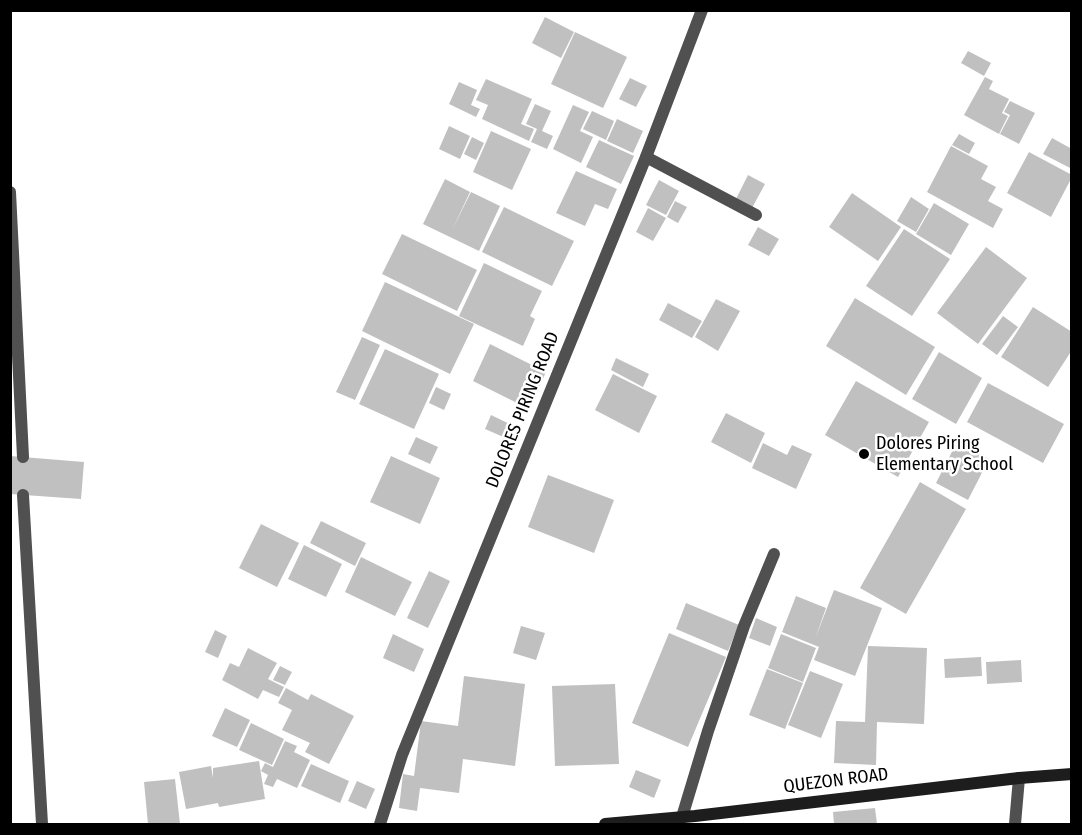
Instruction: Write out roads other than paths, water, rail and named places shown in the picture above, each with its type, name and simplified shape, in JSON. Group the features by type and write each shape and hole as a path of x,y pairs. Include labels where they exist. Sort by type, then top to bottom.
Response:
{"main road":[{"name":"QUEZON ROAD","path":"605,825 1071,774"}],"street":[{"name":"DOLORES PIRING ROAD","path":"380,825 402,755 646,157 702,10"},
{"path":"646,157 756,216"},
{"path":"10,192 23,457"},
{"path":"23,495 42,825"},
{"path":"682,817 708,731 744,626 774,554"},
{"path":"1015,825 1019,778"}],"place":[{"name":"Dolores Piring Elementary School","path":"864,454"}]}
